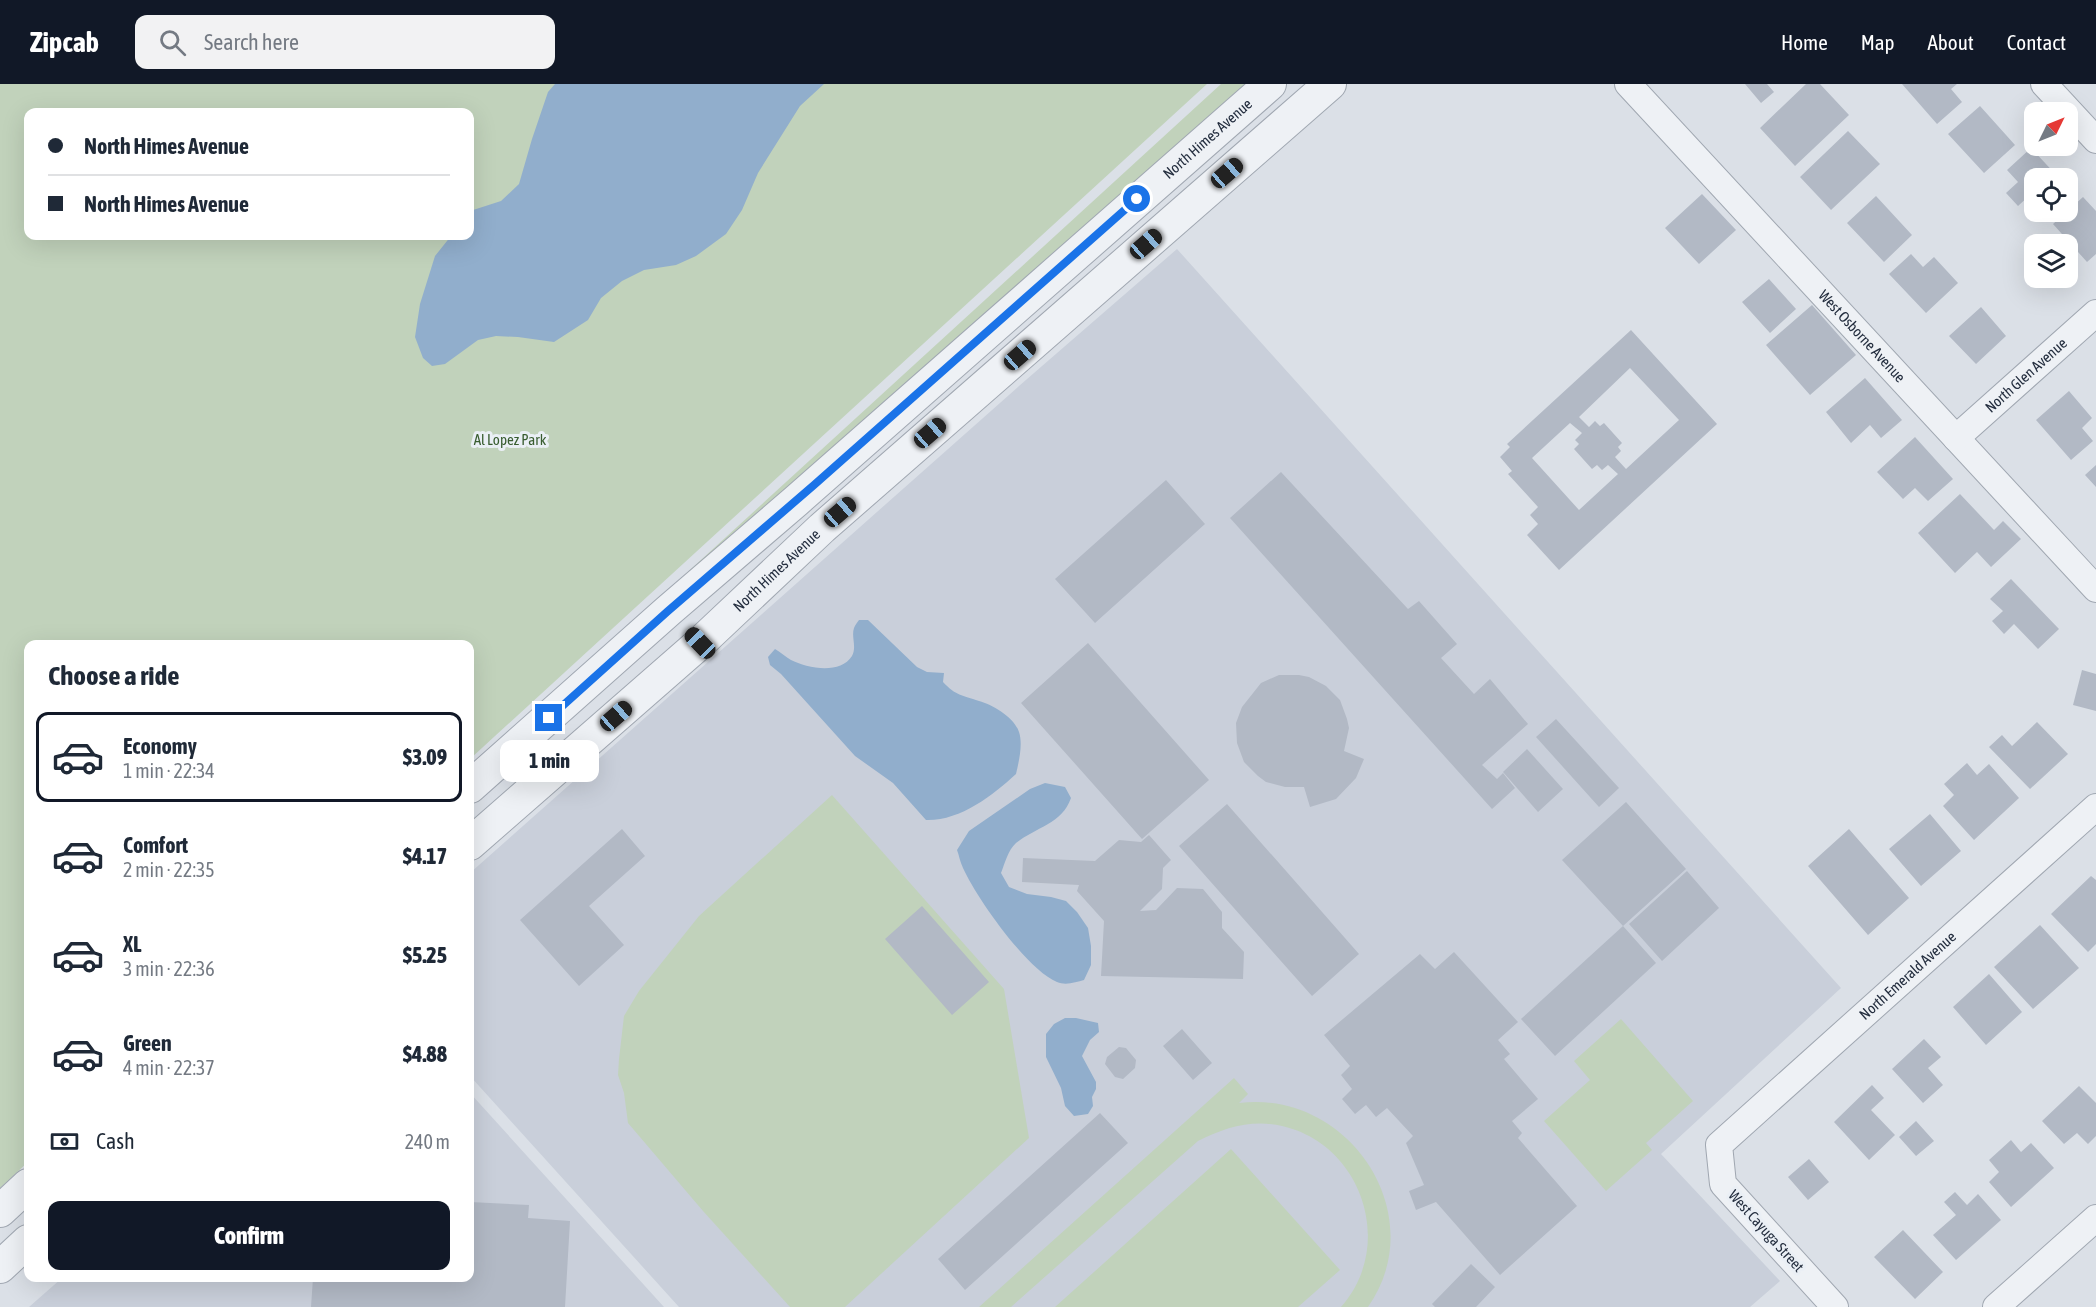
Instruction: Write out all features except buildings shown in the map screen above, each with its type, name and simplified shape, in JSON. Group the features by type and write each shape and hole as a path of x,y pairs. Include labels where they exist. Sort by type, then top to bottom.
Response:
{"street":[{"name":"North Himes Avenue","path":"474,783 1270,84"},
{"name":"North Himes Avenue","path":"474,832 700,643 822,528 1330,84"},
{"name":"West Osborne Avenue","path":"1628,84 2096,589"},
{"path":"2044,84 2096,140"},
{"name":"North Glen Avenue","path":"1956,438 2096,313"},
{"path":"668,611 700,643"},
{"name":"North Emerald Avenue","path":"1719,1145 2096,807"},
{"name":"West Cayuga Street","path":"1719,1145 1723,1184 1835,1307"},
{"path":"0,1211 24,1189"},
{"path":"1996,1307 2096,1218"},
{"path":"0,1267 24,1245"}],"shaded area":[{"path":"1177,249 1841,988 1661,1154 1780,1281 1750,1307 679,1307 474,1080 474,869 1019,386"},
{"path":"474,1097 664,1307 29,1307 57,1282 474,1282"}],"green space":[{"name":"Al Lopez Park","path":"0,84 1207,84 474,755 474,640 24,640 24,1166 0,1188"},
{"path":"1221,84 1245,84 489,754"},
{"path":"832,795 1004,989 1029,1138 845,1307 790,1307 703,1211 628,1123 624,1093 618,1075 619,1059 624,1016 639,991 699,916"},
{"path":"1621,1019 1693,1101 1646,1143 1652,1150 1606,1191 1544,1121 1590,1080 1574,1061"},
{"path":"1234,1078 1248,1094 1239,1103 1279,1104 1314,1116 1345,1137 1369,1165 1384,1198 1391,1234 1386,1271 1368,1307 1341,1307 1358,1282 1366,1255 1368,1227 1362,1200 1350,1175 1333,1153 1310,1136 1282,1126 1260,1123 1229,1128 1198,1141 1011,1307 979,1307"},
{"path":"1231,1149 1340,1270 1298,1307 1055,1307"}],"water":[{"path":"555,84 824,84 800,106 758,173 742,210 726,234 696,256 676,265 644,270 622,281 601,298 588,320 554,342 496,336 478,340 445,364 432,366 423,358 415,337 420,304 435,256 448,240 474,240 474,210 501,201 519,184 548,92"},
{"path":"859,620 868,620 917,667 927,672 944,673 943,682 956,693 990,705 1013,721 1021,742 1016,774 975,806 951,816 926,820 893,783 855,756 781,674 770,665 768,657 775,649 791,660 806,665 823,668 840,666 852,656 853,631"},
{"path":"1045,783 1065,787 1071,798 1067,807 1055,819 1013,846 1001,873 1009,887 1027,894 1066,901 1088,928 1091,965 1084,980 1064,984 1045,975 1031,963 1004,931 970,881 957,850 969,831 1030,789"},
{"path":"1065,1018 1098,1023 1099,1032 1090,1040 1082,1056 1096,1082 1096,1089 1092,1097 1093,1106 1088,1114 1074,1116 1065,1106 1061,1088 1046,1057 1046,1034 1054,1024"}],"route":[{"path":"549,718 1137,199"}]}
